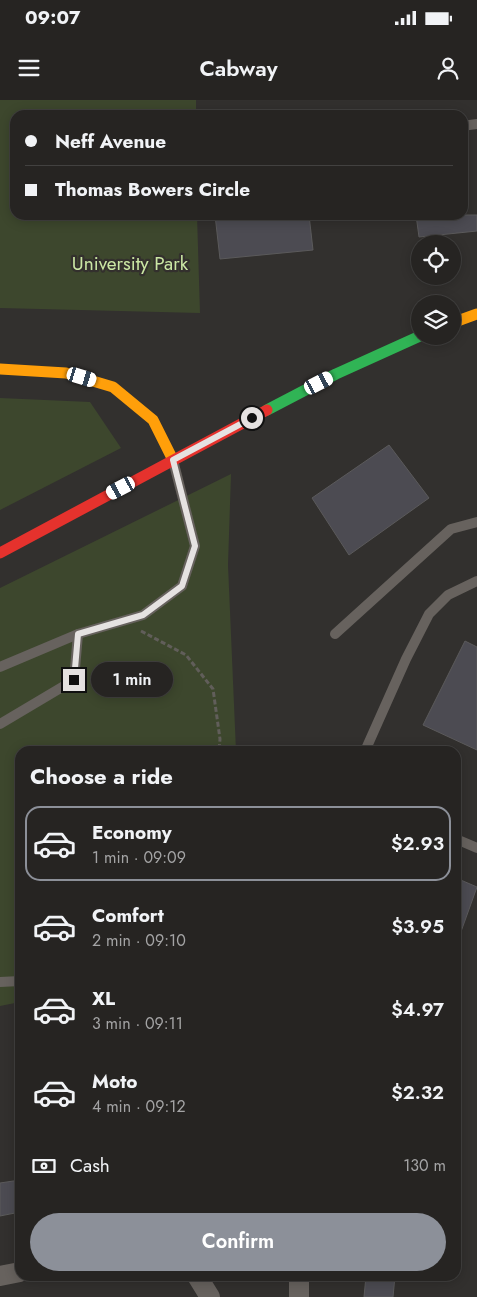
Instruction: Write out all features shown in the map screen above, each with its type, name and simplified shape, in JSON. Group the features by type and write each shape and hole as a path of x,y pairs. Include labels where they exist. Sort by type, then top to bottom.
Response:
{"main road":[{"path":"461,320 477,314"},
{"path":"0,553 336,374 411,340"},
{"path":"0,370 66,373 114,387 153,420 173,460"}],"street":[{"path":"0,1276 15,1273"},
{"path":"201,1281 210,1297"},
{"path":"299,1281 299,1297"}],"lane":[{"path":"0,667 78,634 143,615 182,586 195,546 173,460"},
{"path":"335,634 451,529 477,522"},
{"path":"368,746 406,659 429,614 448,595 477,581"},
{"path":"0,724 74,680 78,634"},
{"path":"461,841 477,848"},
{"path":"0,982 15,981"}],"path":[{"path":"125,620 186,655 213,689 219,746"}],"green space":[{"name":"University Park","path":"0,100 196,100 196,110 10,110 10,220 197,220 200,313 0,308"},
{"path":"0,398 90,402 121,448 0,510"},
{"path":"231,474 228,565 236,746 15,746 15,1003 0,1006 0,588"}],"building":[{"path":"468,215 477,215 477,231 419,235 417,220 468,220"},
{"path":"216,220 310,220 313,250 220,259"},
{"path":"389,445 429,498 349,555 312,498"},
{"path":"465,641 477,647 477,750 423,725"},
{"path":"461,880 477,887 461,932"},
{"path":"15,1181 15,1213 0,1216 0,1183"},
{"path":"366,1281 395,1281 393,1297 364,1297"}],"traffic: fast":[{"path":"267,410 336,374 411,340"}],"traffic: slow":[{"path":"461,320 477,314"},
{"path":"0,369 66,373 113,387 153,420 173,460"}],"traffic: jam":[{"path":"0,553 267,410"}],"route":[{"path":"74,680 78,634 143,615 182,586 195,546 173,460 252,418"}]}
